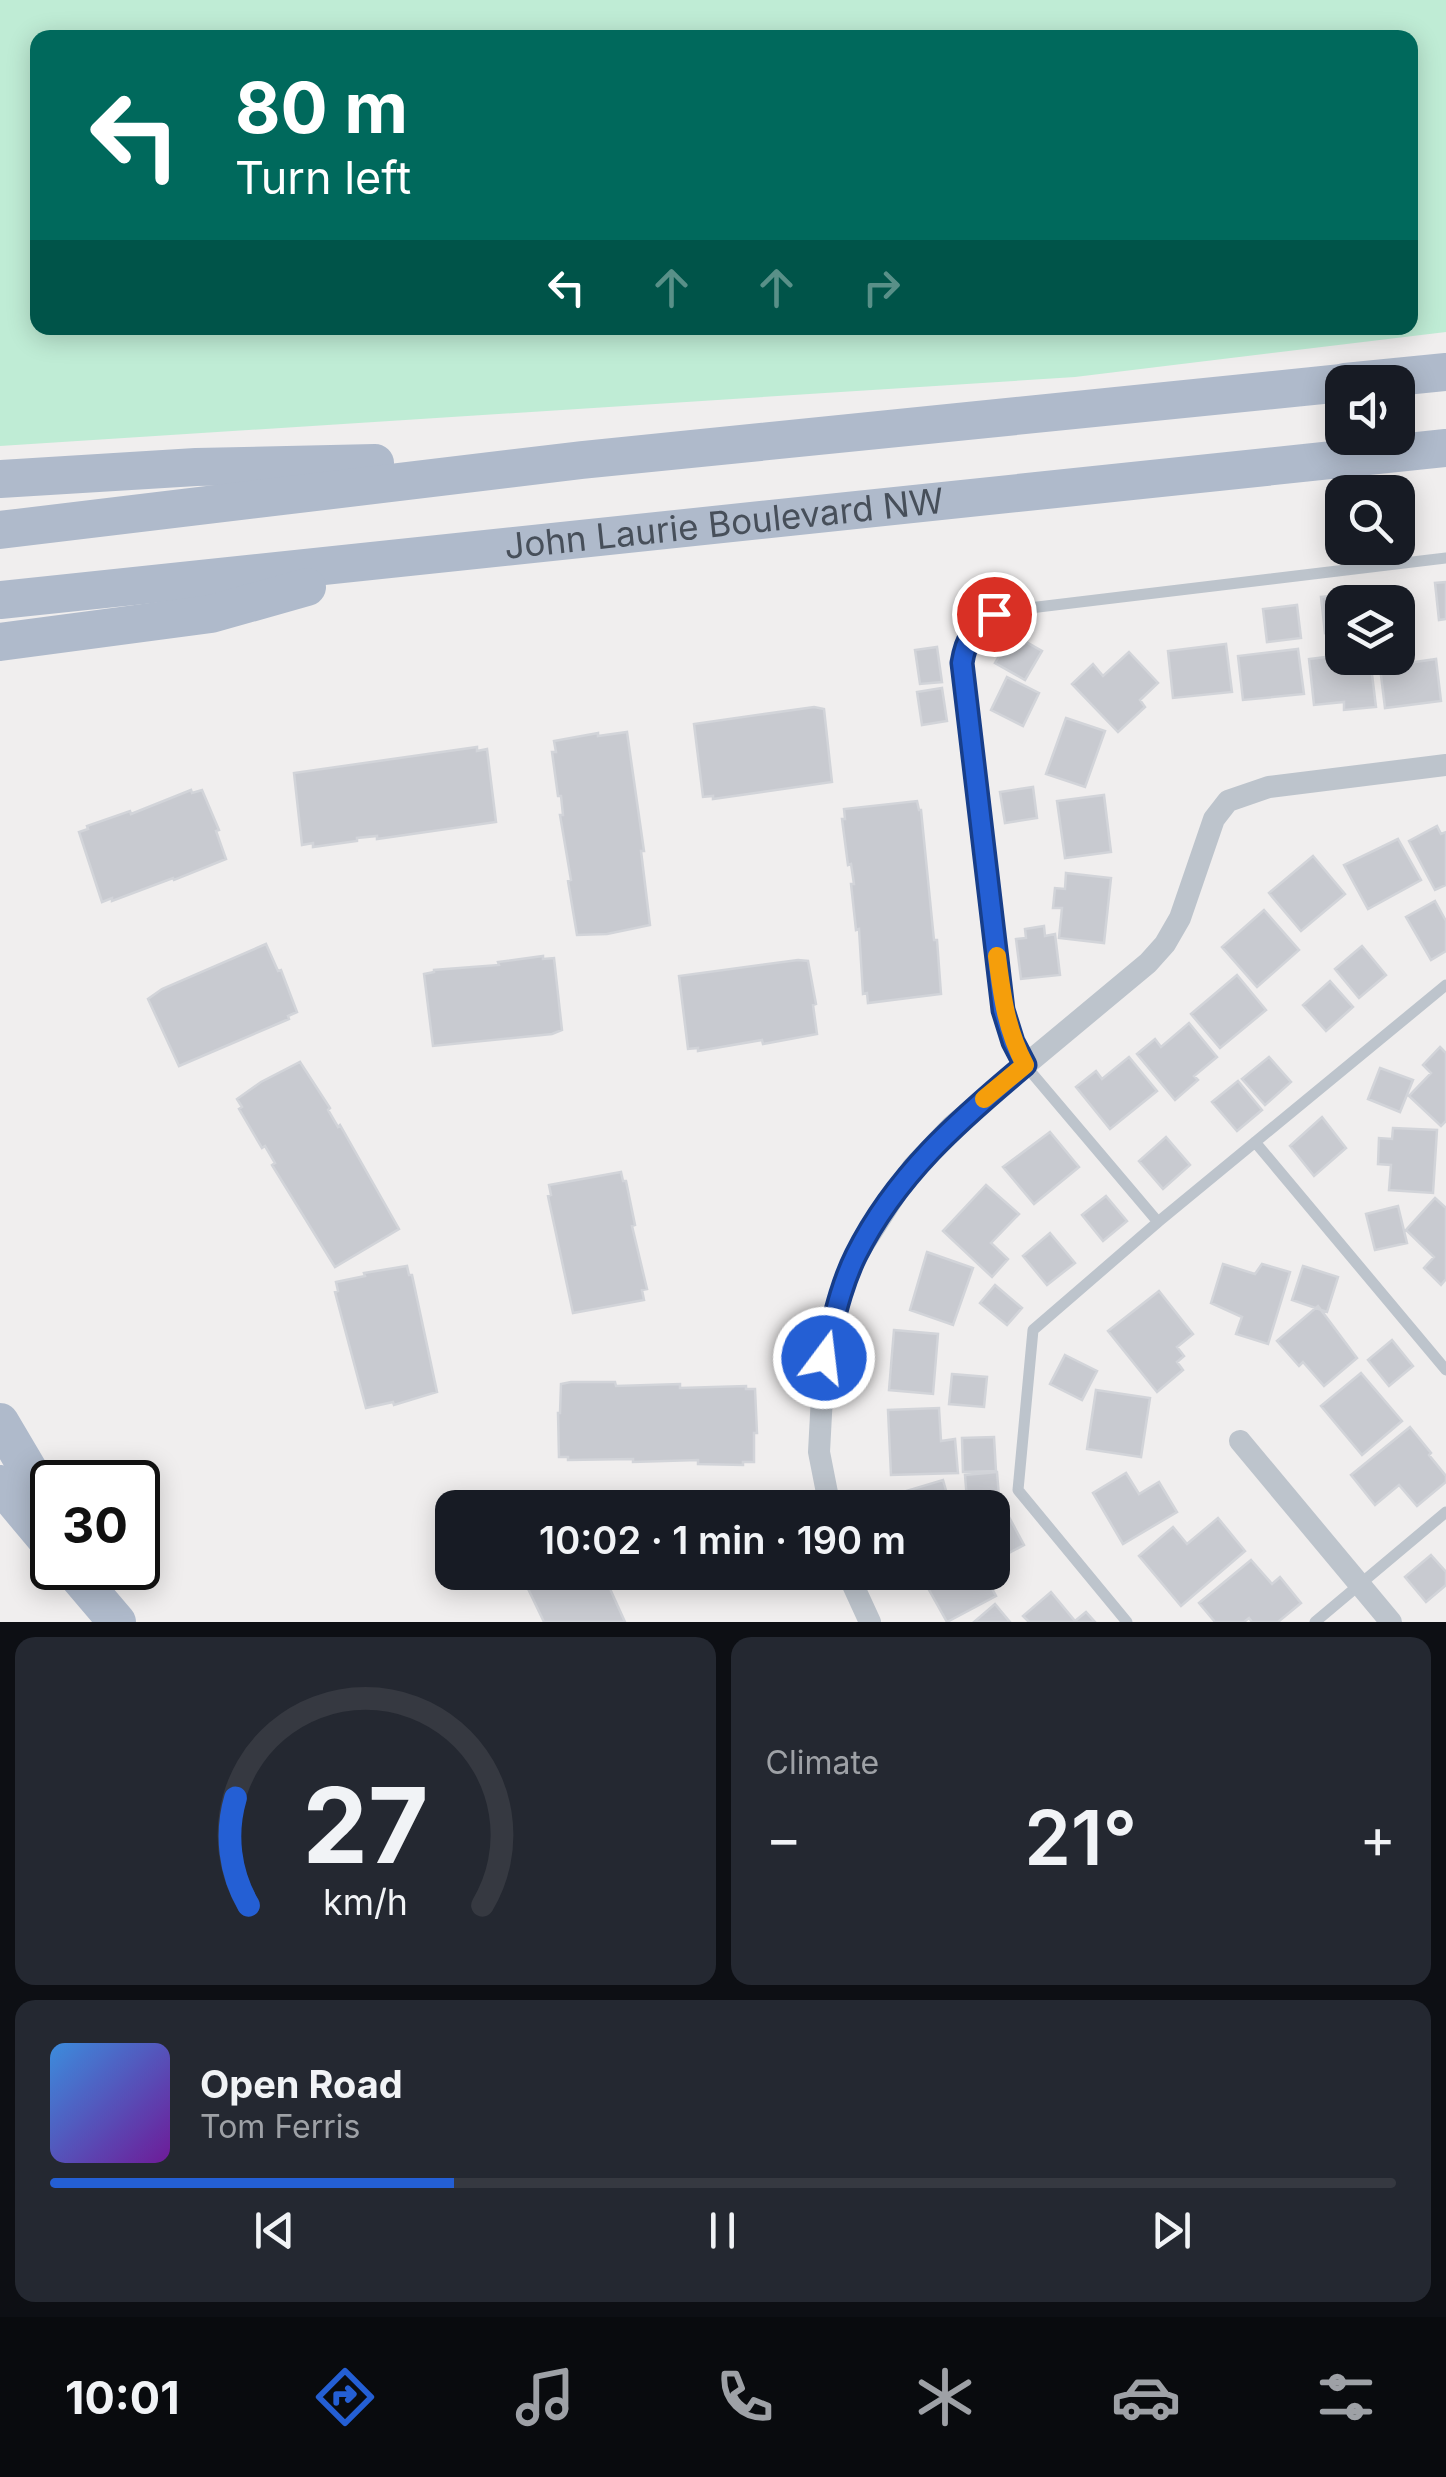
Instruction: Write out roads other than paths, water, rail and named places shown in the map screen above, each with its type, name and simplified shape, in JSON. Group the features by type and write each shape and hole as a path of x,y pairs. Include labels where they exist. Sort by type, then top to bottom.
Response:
{"main road":[{"path":"1415,375 1446,372"},
{"path":"0,530 582,460 1325,385"},
{"name":"John Laurie Boulevard NW","path":"0,600 1446,448"},
{"path":"0,479 196,467 582,460"},
{"path":"0,642 211,614 402,560"},
{"path":"0,1422 30,1473"},
{"path":"0,1484 30,1520"},
{"path":"90,1590 118,1622"},
{"path":"100,1590 118,1622"}],"street":[{"path":"826,1490 819,1452 824,1358 840,1298 856,1256 914,1167 951,1127 1148,962 1164,944 1180,918 1214,820 1228,801 1269,787 1446,764"},
{"path":"1240,1441 1392,1622"},
{"path":"855,1590 870,1622"}],"lane":[{"path":"1158,1222 1025,1065 1013,1042 1003,1010 962,663 966,640 975,627 994,614 1013,610 1446,558"},
{"path":"1127,1622 1018,1490 1033,1330 1446,984"},
{"path":"1255,1142 1446,1370"},
{"path":"1315,1622 1446,1512"}]}
